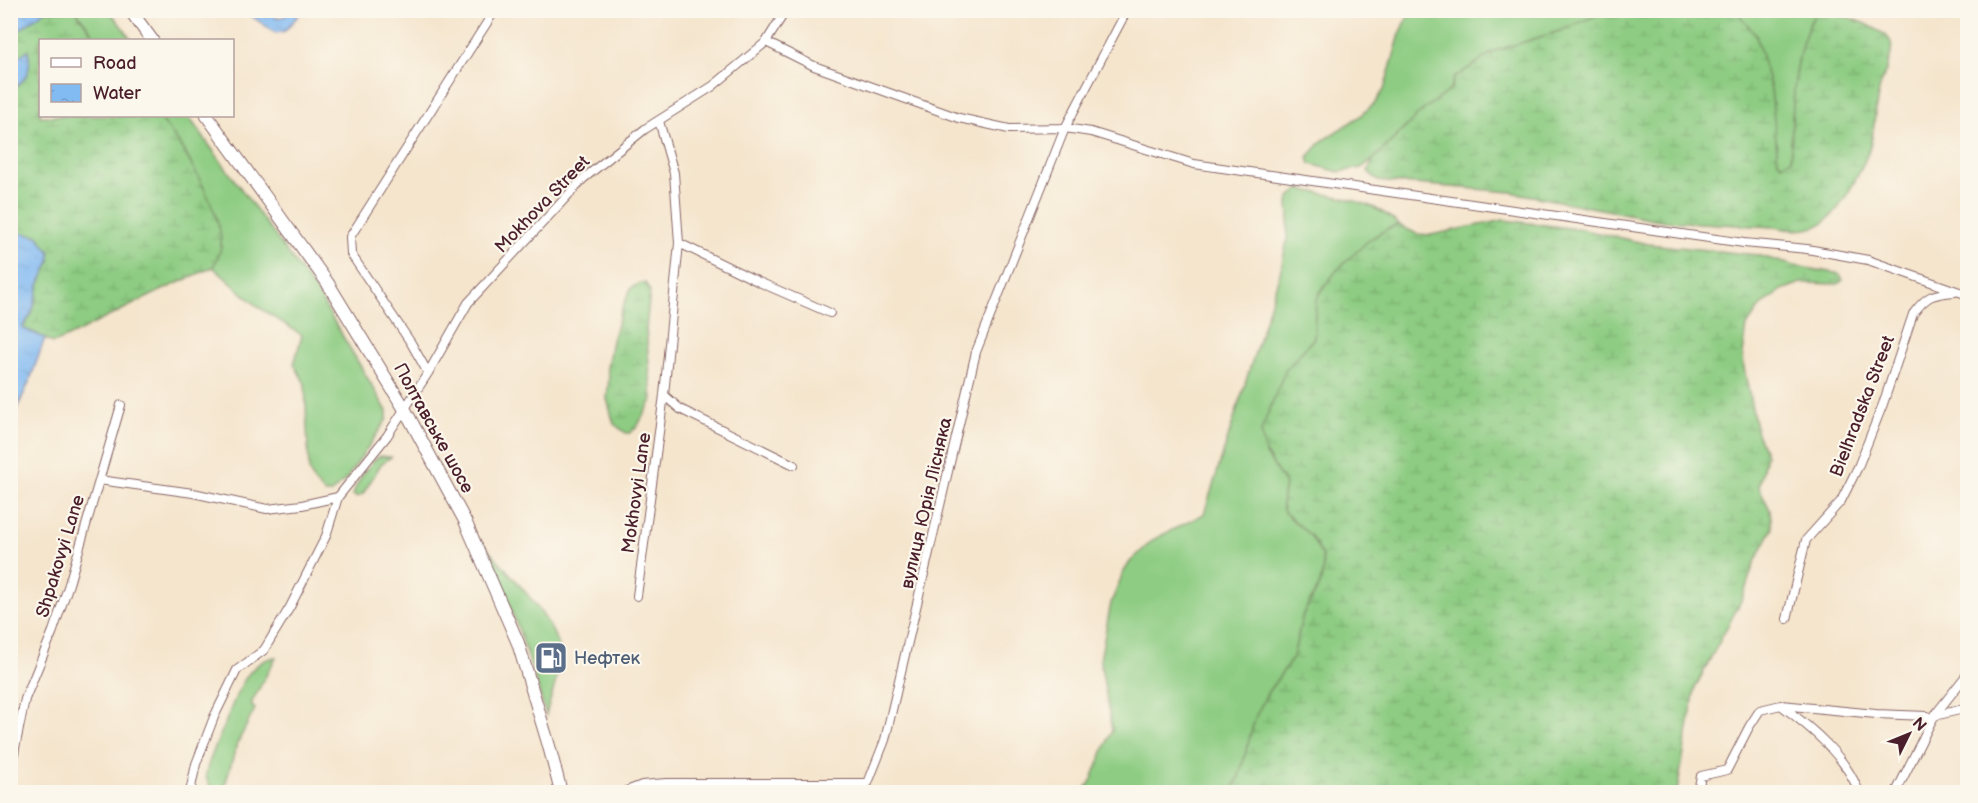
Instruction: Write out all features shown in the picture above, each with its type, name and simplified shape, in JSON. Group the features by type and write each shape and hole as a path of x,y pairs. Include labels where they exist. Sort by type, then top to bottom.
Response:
{"main road":[{"path":"130,10 151,39"},
{"name":"Полтавське шосе","path":"208,117 327,282 404,408 465,520 518,643 561,792"}],"street":[{"path":"428,373 411,343 351,254 349,245 354,229 495,10"},
{"name":"Mokhova Street","path":"190,792 196,764 214,717 237,670 264,650 290,607 326,536 338,497 387,436 428,373 468,303 583,179 623,146 712,86 766,42 786,10"},
{"name":"вулиця Юрія Лісняка","path":"624,792 642,784 867,783 885,740 973,362 1065,128 1127,10"},
{"path":"766,42 814,66 959,118 1009,129 1065,128 1091,132 1194,164 1744,243 1807,249 1858,258 1968,295"},
{"name":"Mokhovyi Lane","path":"637,596 664,395 679,243 674,173 659,121"},
{"path":"679,243 830,313"},
{"name":"Bielhradska Street","path":"1787,619 1806,540 1841,501 1858,466 1913,314 1932,294 1957,292"},
{"path":"664,395 680,409 794,465"},
{"name":"Shpakovyi Lane","path":"10,785 15,748 26,699 53,632 122,405"},
{"path":"99,480 193,493 267,509 302,505 338,497"},
{"path":"1896,792 1934,717 1968,673"},
{"path":"1781,705 1812,729 1852,775 1859,792"},
{"path":"1698,792 1701,776 1727,770 1749,726 1760,710 1781,705 1934,717 1968,708"}],"green space":[{"path":"1609,10 1736,11 1756,35 1771,89 1778,161 1782,165 1791,159 1793,103 1798,62 1809,26 1817,11 1834,13 1858,21 1887,37 1891,43 1891,54 1879,91 1869,150 1851,187 1833,214 1822,224 1809,229 1664,221 1511,192 1378,181 1368,171 1373,160 1423,110 1451,89 1454,78 1495,51 1560,31"},
{"path":"45,11 76,11 96,39 39,39 39,117 159,117 188,159 208,196 220,231 221,245 213,267 53,343 22,329 32,313 39,285 50,261 50,252 37,236 20,232 11,226 10,89 19,85 20,56 11,52 11,36"},
{"path":"76,11 110,11 131,39 96,39"},
{"path":"1411,11 1609,11 1560,31 1495,51 1454,78 1451,89 1423,110 1373,160 1361,168 1339,172 1310,164 1308,157 1323,140 1359,117 1375,103 1384,90 1400,34"},
{"path":"1736,11 1817,11 1809,26 1798,62 1793,103 1791,159 1782,165 1778,161 1756,35"},
{"path":"159,117 189,117 319,296 387,411 387,419 347,478 331,493 325,493 314,482 309,470 305,384 294,364 302,335 258,307 213,267 221,246 203,186 183,149"},
{"path":"1300,189 1366,204 1389,216 1399,225 1387,229 1316,301 1314,338 1285,371 1265,452 1285,484 1282,505 1284,512 1311,536 1322,556 1323,570 1320,585 1303,614 1293,658 1268,692 1239,777 1231,792 1083,792 1091,781 1112,730 1100,660 1111,603 1130,562 1154,539 1204,514 1280,273 1287,241 1288,203 1290,197"},
{"path":"1504,220 1584,230 1648,244 1757,255 1795,266 1840,274 1843,280 1838,284 1801,283 1782,290 1759,308 1747,326 1743,354 1744,368 1757,433 1766,455 1759,487 1770,510 1772,529 1753,566 1743,597 1695,688 1677,792 1231,792 1239,777 1255,718 1268,692 1293,658 1303,614 1320,585 1323,570 1322,556 1311,536 1284,512 1282,505 1285,484 1265,452 1261,431 1285,371 1314,338 1316,301 1319,294 1337,270 1369,240 1387,229 1399,225 1417,234 1431,235"},
{"path":"645,283 650,291 646,329 652,400 637,427 630,433 626,433 614,424 607,399 609,378 607,368 612,340 623,306 631,288"},
{"path":"380,456 391,457 381,464 363,494 357,497 353,495 364,473"},
{"path":"479,539 528,595 550,627 557,642 560,656 559,670 546,715 517,625 500,582"},
{"path":"276,657 252,702 255,709 237,744 223,792 212,792 206,777 207,770 235,698 247,676 255,667 265,660"}],"water":[{"path":"11,10 45,10 45,11 11,36"},
{"path":"244,11 266,11 277,18 291,11 302,11 285,31 276,33"},
{"path":"28,50 29,68 25,78 11,89 11,52 20,56"},
{"path":"11,226 20,232 37,236 50,252 50,261 39,285 32,313 22,328 45,338 30,380 11,422"}],"place":[{"name":"Нефтек","path":"551,658"}]}
